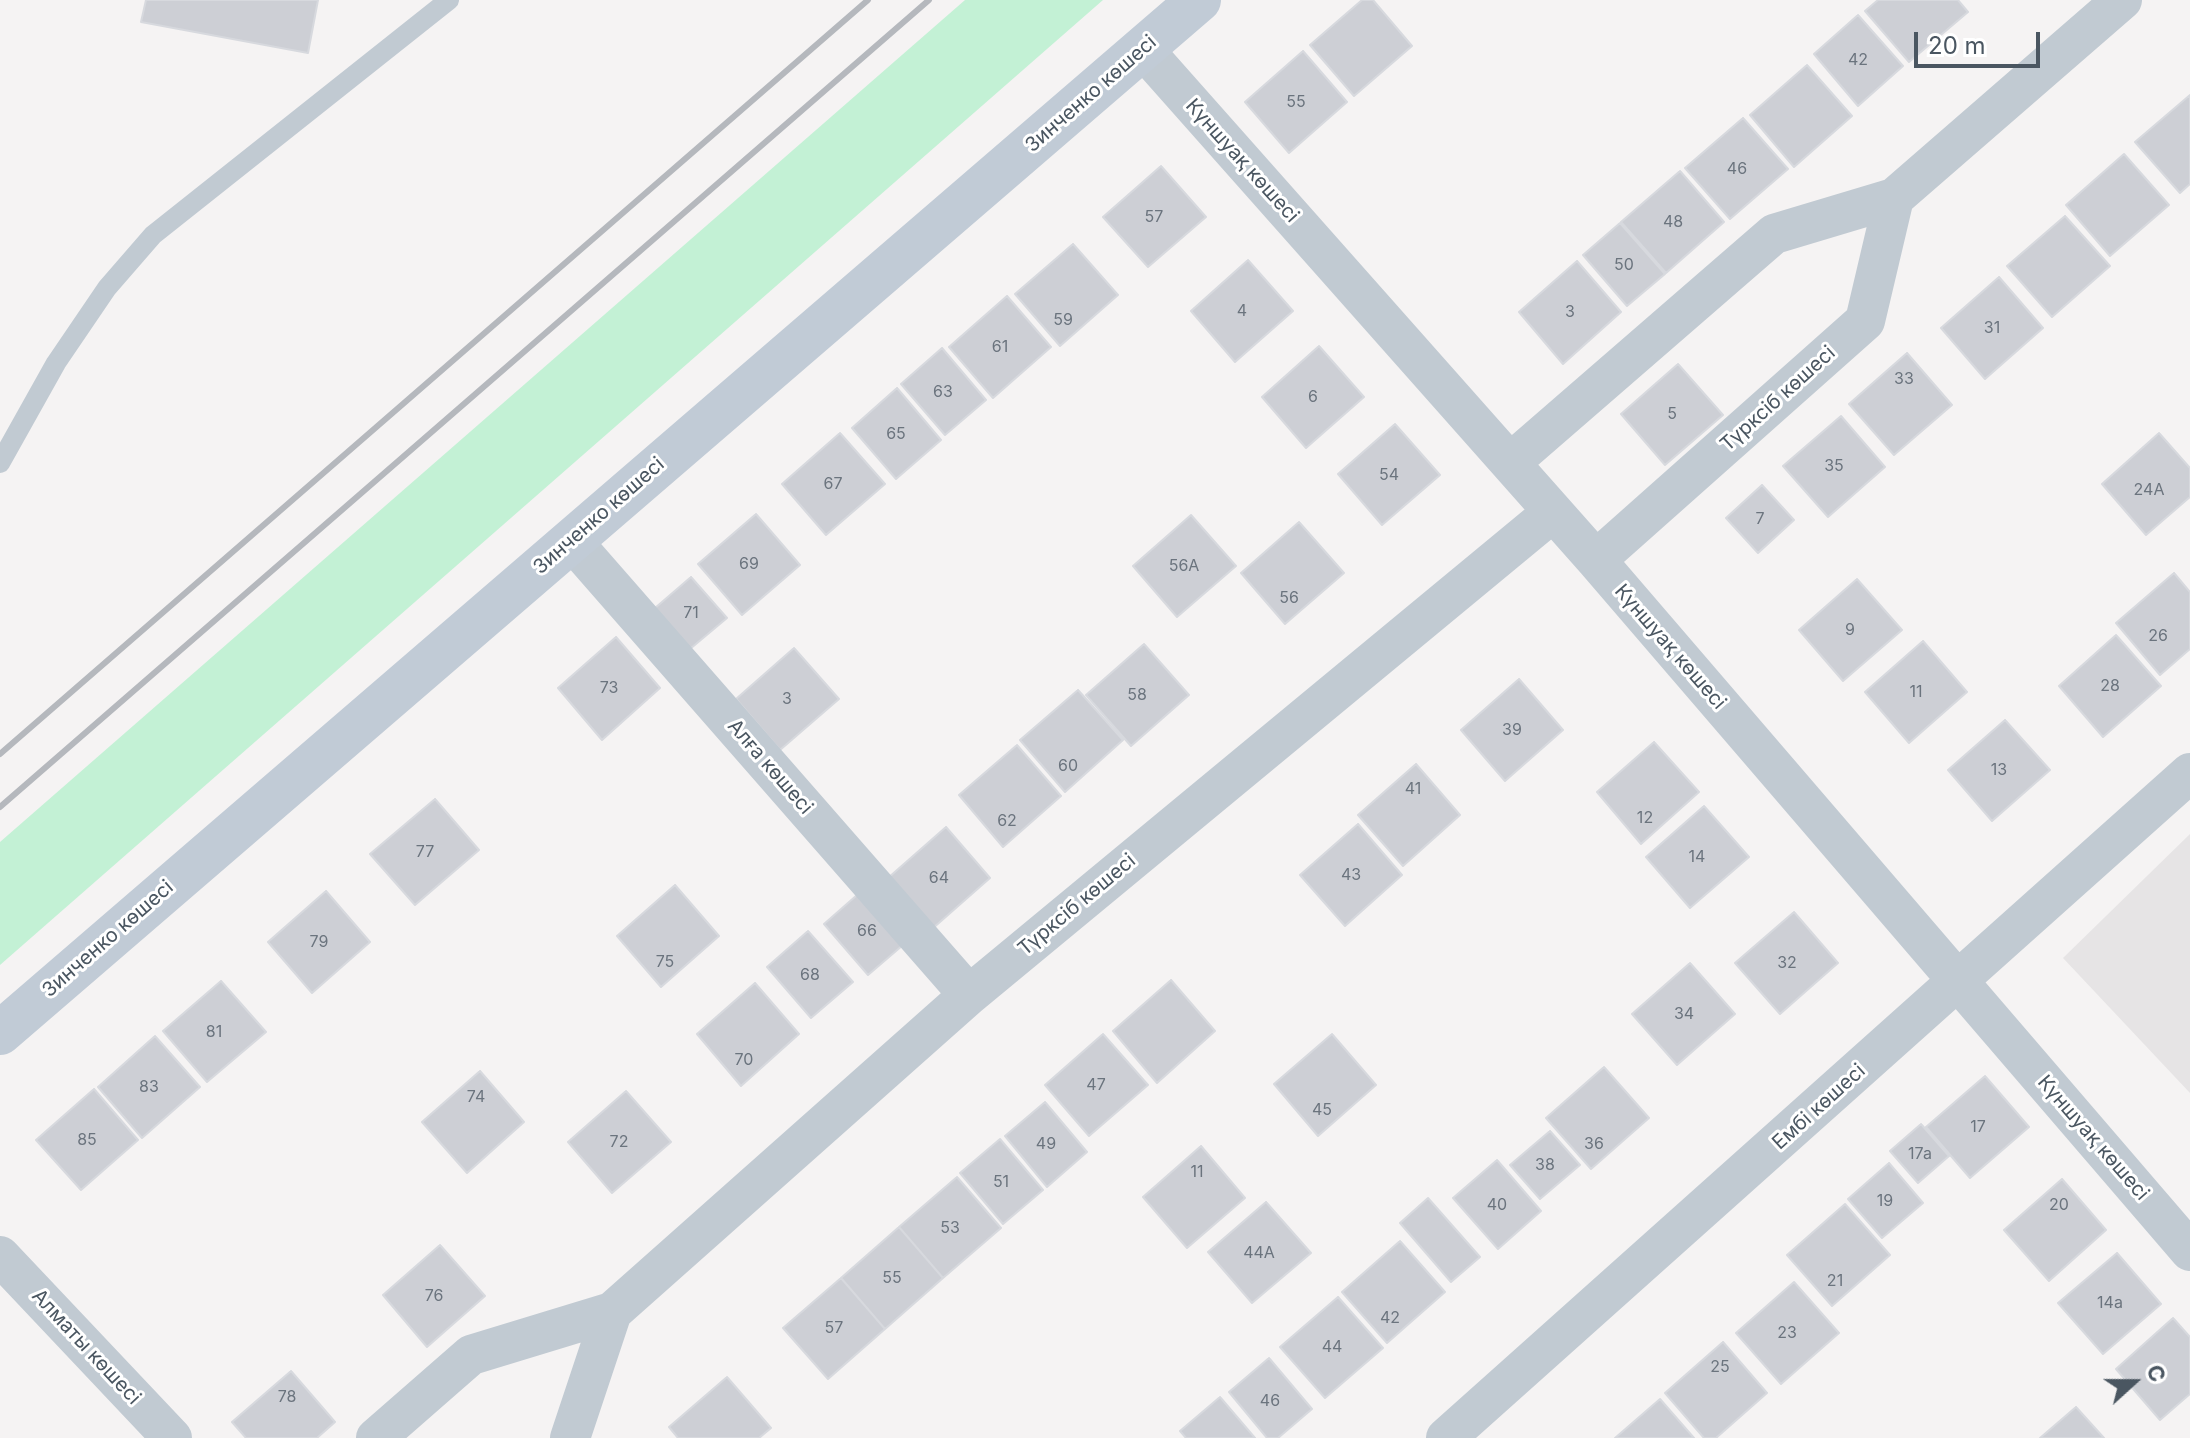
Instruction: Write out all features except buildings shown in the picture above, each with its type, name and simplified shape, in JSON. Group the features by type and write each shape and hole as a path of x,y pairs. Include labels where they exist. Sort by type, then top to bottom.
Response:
{"street":[{"name":"Зинченко көшесі","path":"0,1033 1199,0"},
{"path":"1510,463 1774,234 1894,198 2122,0"},
{"name":"Күншуақ көшесі","path":"1143,49 1596,560 2190,1251"},
{"name":"Түрксіб көшесі","path":"1596,560 1865,321 1894,198"},
{"name":"Түрксіб көшесі","path":"376,1438 471,1355 612,1312 969,995 1553,512"},
{"name":"Алға көшесі","path":"571,540 969,995"},
{"name":"Ембі көшесі","path":"1446,1438 2190,773"},
{"name":"Алматы көшесі","path":"0,1256 172,1438"},
{"name":"Түрксіб көшесі","path":"570,1438 612,1312"}],"lane":[{"path":"0,463 56,363 107,288 153,235 449,0"}],"shaded area":[{"path":"2190,834 2190,1093 2063,958"}],"green space":[{"path":"965,0 1103,0 0,965 0,842"}],"railway":[{"path":"0,754 868,0"},
{"path":"0,807 929,0"}]}
